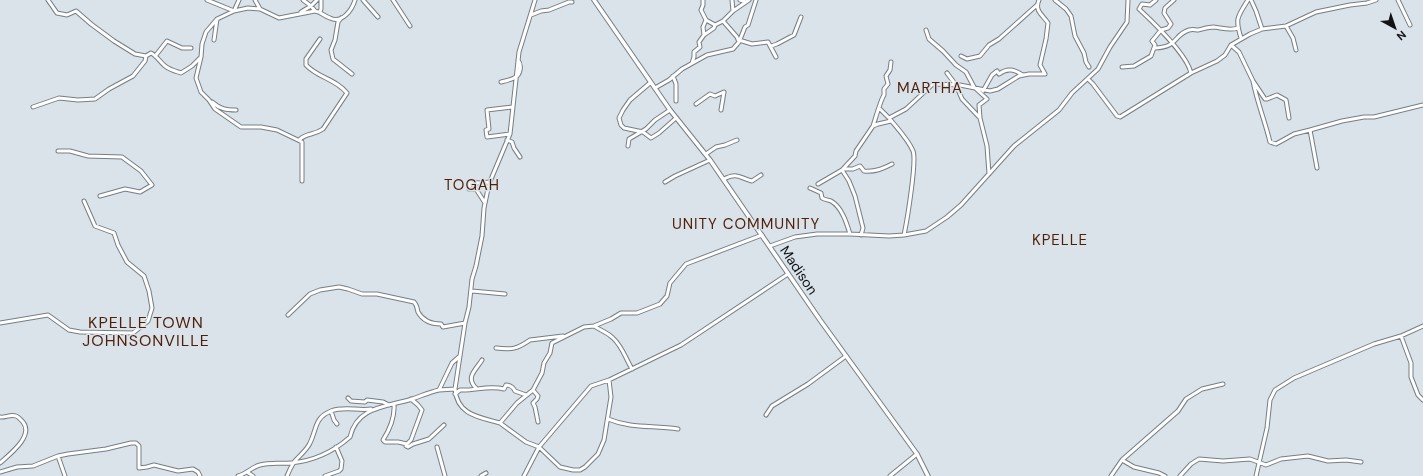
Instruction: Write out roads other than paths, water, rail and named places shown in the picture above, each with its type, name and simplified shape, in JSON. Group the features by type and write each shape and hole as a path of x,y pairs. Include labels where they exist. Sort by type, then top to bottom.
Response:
{"street":[{"path":"48,0 57,13 67,15 76,11 91,24 135,54 146,56 151,53 156,55 165,66 173,71 181,73 192,66 201,57"},
{"path":"207,0 234,11"},
{"path":"234,11 239,0"},
{"path":"255,0 260,10"},
{"path":"303,0 315,11"},
{"path":"299,13 311,6 316,0"},
{"path":"320,12 321,0"},
{"path":"236,110 218,108 201,92 196,78 201,57 202,44 206,32 217,19 234,11 248,8 260,10 279,18 315,11 336,20 349,12 355,0"},
{"path":"363,0 378,17"},
{"path":"393,0 410,26"},
{"path":"534,0 531,15 518,52 510,134 490,182 485,203 480,243 472,279 470,307 465,323 455,394 459,404 468,413 500,423 526,442 539,447 560,467 568,470 580,470 598,454 604,440 611,397 609,380"},
{"name":"Madison","path":"594,0 650,83 724,179 820,320 917,454 928,476"},
{"path":"703,0 701,10 706,20 715,26"},
{"path":"732,0 733,12"},
{"path":"740,0 748,1"},
{"path":"655,88 707,55 732,49 739,41 745,27 748,25 756,0"},
{"path":"961,56 967,60 980,56 989,45 999,39 1037,5 1039,0"},
{"path":"1056,0 1071,16 1075,36 1084,53 1089,67"},
{"path":"770,246 795,237 818,234 904,235 926,230 947,217 961,205 1014,146 1059,110 1072,94 1098,69 1110,46 1127,22 1128,0"},
{"path":"1156,0 1150,5 1142,4 1139,9 1161,30 1184,58 1191,73"},
{"path":"1122,67 1134,66 1151,56 1155,48 1152,41 1161,30 1168,28 1171,24 1164,13 1165,8 1174,0"},
{"path":"1241,38 1237,17 1249,0 1256,11 1262,29"},
{"path":"1088,79 1117,116 1120,117 1191,73 1209,66 1221,58 1231,45 1241,38 1262,29 1286,26 1316,12 1376,0"},
{"path":"1398,0 1410,25"},
{"path":"691,64 694,57 694,52 700,47 699,42 704,35 748,1"},
{"path":"531,15 541,10 549,10 572,2"},
{"path":"982,92 998,89 1008,82 1023,75 1045,74 1040,65 1048,23 1038,12 1037,5"},
{"path":"771,46 794,36 800,17"},
{"path":"341,18 338,22 335,40 331,50 334,58 352,74"},
{"path":"214,40 217,19"},
{"path":"704,35 703,27 706,20"},
{"path":"723,20 739,41 752,44 768,42 776,57"},
{"path":"1286,26 1293,38 1296,50"},
{"path":"1155,48 1164,48 1172,44 1188,30 1199,30 1212,27 1224,27 1232,30 1238,28"},
{"path":"926,30 929,39 956,65 966,72 976,88 982,92 987,100 979,105 980,118 987,146 989,174"},
{"path":"299,140 304,135 317,133 323,129 347,93 335,82 311,71 306,65 306,59 320,39"},
{"path":"156,55 167,40 182,48 191,48"},
{"path":"1231,45 1239,52 1253,81 1265,99 1277,95 1286,100 1289,118"},
{"path":"33,107 59,98 78,100 95,99 109,89 133,76 145,61 146,56"},
{"path":"818,184 843,170 855,156 856,151 873,126 880,108 881,99 884,95 884,90 888,84 886,76 890,70 891,62"},
{"path":"982,92 992,75 997,71 999,74 1004,70 1015,70 1023,75"},
{"path":"947,73 956,85 962,99 980,118"},
{"path":"673,76 676,84 676,101"},
{"path":"501,82 516,78"},
{"path":"1253,81 1256,100 1265,123 1270,142 1276,144 1294,134 1342,121 1364,117 1374,117 1423,105"},
{"path":"650,83 630,100 619,117 619,121 624,128 643,132 652,138 676,118"},
{"path":"873,126 890,120 906,109 933,84 976,88"},
{"path":"696,104 707,95 710,94 715,96 724,92 721,110"},
{"path":"209,100 214,109 241,127 261,127 277,130 302,142 302,181"},
{"path":"510,134 487,137 486,130 489,129 487,110 512,107"},
{"path":"880,108 914,152 904,235"},
{"path":"628,146 627,142 629,139 643,132 655,120 670,110"},
{"path":"1310,130 1316,168"},
{"path":"507,140 512,142 520,157"},
{"path":"706,154 716,147 737,140"},
{"path":"58,151 70,151 88,156 122,157 141,171 152,185 140,192 124,189 100,196"},
{"path":"665,182 710,160"},
{"path":"843,170 853,169 860,166 864,172 872,172 878,171 892,164"},
{"path":"843,170 855,196 863,228 861,235"},
{"path":"724,179 736,175 752,181 761,175"},
{"path":"485,203 476,189 469,189 471,181 478,183 490,182"},
{"path":"810,188 821,193 822,198 831,201 838,207 847,223 850,234"},
{"path":"0,323 48,315 69,330 80,332 133,334 148,320 152,308 149,291 144,276 127,262 118,245 114,233 95,226 84,201"},
{"path":"500,423 526,395 533,390 542,373 544,363 550,353 552,343 584,327 594,326 621,313 636,313 660,304 667,296 670,283 686,264 762,235"},
{"path":"524,476 539,447 591,386 609,380 681,345 788,274"},
{"path":"288,315 310,294 320,290 339,287 362,294 377,294 414,302 418,311 425,320 428,322 441,324 443,327 465,323"},
{"path":"472,291 505,294"},
{"path":"594,326 612,336 632,369"},
{"path":"1256,476 1267,428 1270,400 1275,390 1299,376 1374,344 1401,336 1423,326"},
{"path":"496,348 510,350 527,343 530,340 566,336"},
{"path":"1401,336 1411,363 1411,377 1418,395 1423,400"},
{"path":"439,390 452,363 460,356"},
{"path":"766,415 772,406 808,384 846,356"},
{"path":"476,388 471,377 482,360"},
{"path":"1111,476 1122,460 1178,411 1186,399 1202,389 1223,384"},
{"path":"455,394 460,390 487,387 504,388 506,385 510,385 515,391 526,395"},
{"path":"287,476 294,463 310,444 315,426 320,418 331,411 354,408 364,410 373,409 411,400 439,390 455,388"},
{"path":"533,390 538,396 533,403 538,422"},
{"path":"348,398 351,401 362,403 367,400 384,402 389,405"},
{"path":"407,444 411,440 422,410 411,400"},
{"path":"394,404 393,418 388,432 383,440 385,442 398,442 407,444 406,446 408,447 412,444 429,440 444,425"},
{"path":"238,476 258,466 273,463 294,463 315,458 336,447 350,437 352,428 358,420 373,409"},
{"path":"331,411 337,424"},
{"path":"0,417 14,415 18,416 25,425 25,434 23,441 0,462"},
{"path":"608,419 621,425 648,428 661,426 678,429"},
{"path":"0,472 17,467 33,466 58,456 106,449 131,443 138,446 139,468 154,465 178,471 193,469 198,472 200,476"},
{"path":"325,476 341,469 342,460 336,447"},
{"path":"437,447 445,476"},
{"path":"890,476 917,454"},
{"path":"58,456 65,476"},
{"path":"1180,476 1191,464 1199,459 1223,461 1250,460 1266,465 1281,459 1308,456 1328,461 1346,460 1361,462"},
{"path":"1122,460 1134,467 1159,473 1165,476"},
{"path":"580,470 580,476"},
{"path":"247,472 253,476"},
{"path":"481,476 486,473"}],"district":[{"name":"MARTHA","path":"930,88"},
{"name":"TOGAH","path":"472,185"},
{"name":"UNITY COMMUNITY","path":"746,224"},
{"name":"KPELLE","path":"1060,240"},
{"name":"KPELLE TOWN JOHNSONVILLE","path":"146,331"}]}
